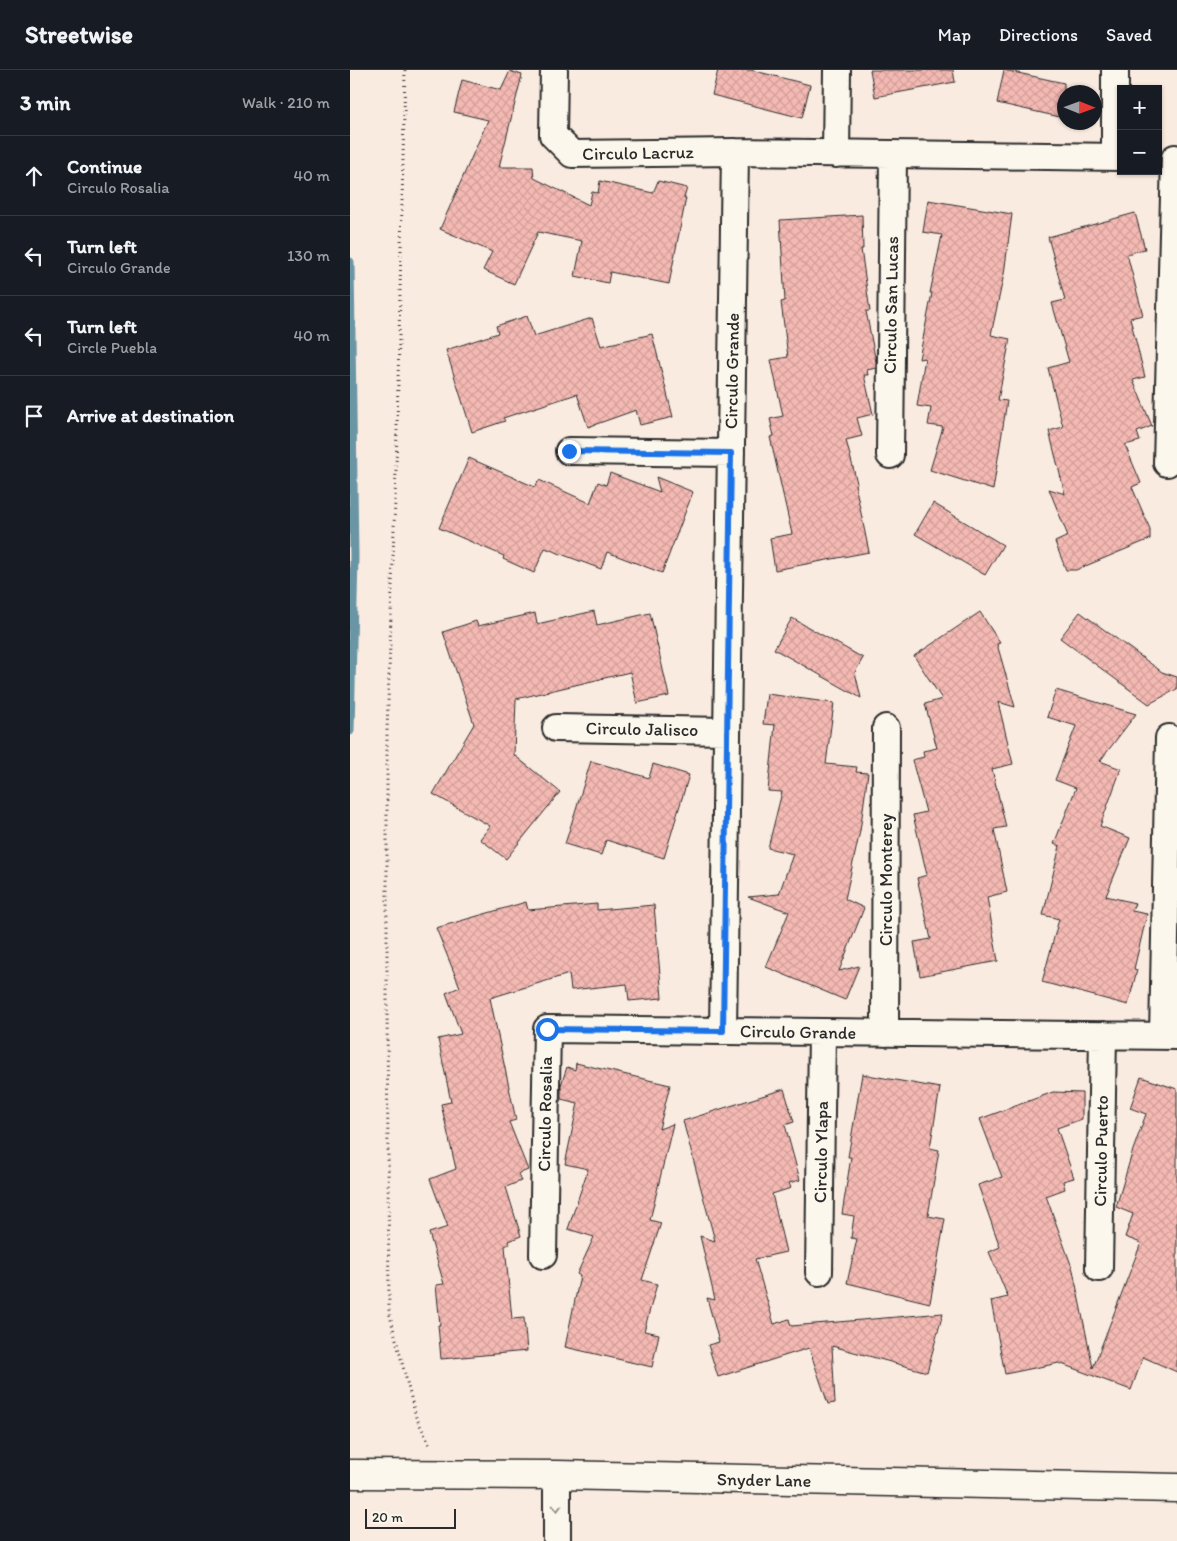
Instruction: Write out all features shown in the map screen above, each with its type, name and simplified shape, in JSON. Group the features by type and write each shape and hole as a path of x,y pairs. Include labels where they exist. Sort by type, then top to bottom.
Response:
{"street":[{"name":"Circulo Lacruz","path":"554,70 553,135 572,154 735,152"},
{"path":"836,70 836,154"},
{"path":"1115,70 1117,130"},
{"path":"735,152 1117,157"},
{"name":"Circulo Grande","path":"735,152 723,1031 1170,1036"},
{"name":"Circulo San Lucas","path":"890,455 893,154"},
{"path":"1167,463 1170,158"},
{"path":"569,451 731,453"},
{"name":"Circulo Jalisco","path":"556,728 727,731"},
{"name":"Circulo Monterey","path":"885,1033 886,728"},
{"path":"1169,738 1170,1036"},
{"name":"Circulo Rosalia","path":"543,1255 547,1029 723,1031"},
{"name":"Circulo Ylapa","path":"819,1272 822,1032"},
{"name":"Circulo Puerto","path":"1099,1268 1103,1035"},
{"name":"Snyder Lane","path":"350,1474 557,1475 1177,1488"},
{"path":"557,1475 558,1541"}],"path":[{"path":"405,70 396,480 387,731 386,1007 389,1312 416,1418 447,1474"}],"building":[{"path":"718,70 751,70 810,85 802,118 712,95"},
{"path":"870,70 953,70 955,82 875,97"},
{"path":"1004,70 1064,83 1064,85 1057,85 1057,116 997,103"},
{"path":"510,71 522,75 499,167 533,167 534,178 589,205 592,192 598,193 600,181 653,193 658,181 687,188 669,284 610,272 608,283 575,276 582,241 538,232 514,284 483,270 492,252 440,229 488,120 454,112 462,80 501,90"},
{"path":"928,200 1012,214 1004,274 991,335 1010,339 998,400 1007,401 993,490 930,470 943,427 928,425 931,408 917,406 925,358 919,359 942,235 923,232"},
{"path":"1135,213 1145,249 1127,254 1143,315 1130,318 1145,377 1133,380 1152,426 1137,432 1140,441 1125,445 1141,483 1132,487 1150,529 1150,539 1076,570 1066,570 1055,542 1068,536 1049,489 1065,494 1049,431 1063,427 1048,368 1069,362 1052,303 1065,300 1048,237"},
{"path":"862,215 863,249 861,249 870,311 866,311 876,362 876,368 867,370 868,375 864,375 873,414 857,418 862,436 846,440 857,483 855,484 869,552 775,570 770,538 792,534 770,437 774,436 770,419 783,416 771,360 788,357 781,302 785,301 780,220"},
{"path":"527,316 534,336 592,318 601,346 652,334 673,417 640,425 636,410 588,427 577,394 503,418 505,421 472,432 446,350 498,333 496,326"},
{"path":"469,458 535,487 539,480 590,503 598,482 606,485 610,473 660,492 656,477 693,492 662,573 607,552 601,569 545,548 534,573 503,559 504,556 439,528"},
{"path":"933,503 1003,545 985,575 915,534"},
{"path":"594,611 597,625 650,613 669,696 637,703 630,672 516,699 514,755 560,792 506,859 480,839 490,826 433,794 474,724 443,632 476,621 478,626 535,613 537,624"},
{"path":"980,612 1000,643 997,644 1015,707 998,702 1013,764 992,769 1006,827 994,829 1007,892 987,897 998,961 920,976 914,942 931,939 917,878 927,875 913,815 926,812 912,760 924,757 923,751 937,748 925,704 942,699 914,656"},
{"path":"1080,612 1162,672 1177,677 1177,689 1149,704 1060,638"},
{"path":"792,618 863,658 855,672 861,698 774,649"},
{"path":"1056,690 1136,714 1100,761 1121,769 1100,826 1130,838 1106,896 1135,903 1132,911 1147,914 1134,969 1137,970 1128,1005 1042,982 1059,919 1043,915 1060,846 1054,844 1076,788 1055,780 1076,726 1047,717"},
{"path":"767,694 834,703 826,764 857,767 856,772 868,773 860,831 845,899 864,908 839,971 859,966 845,1000 766,967 789,912 748,897 779,894 793,854 768,848 782,792 768,791 775,725 763,724"},
{"path":"591,761 649,778 653,764 689,775 664,858 606,840 601,855 565,844"},
{"path":"526,902 528,910 597,904 597,910 654,905 662,998 629,1001 627,984 571,990 569,974 490,998 516,1120 509,1122 528,1170 518,1174 521,1181 506,1187 521,1236 508,1241 509,1244 505,1246 512,1319 524,1318 527,1351 441,1359 436,1285 444,1284 429,1233 448,1227 430,1179 456,1169 441,1104 451,1102 438,1039 461,1034 446,993 460,987 436,928"},
{"path":"576,1063 670,1085 659,1129 673,1124 650,1220 661,1223 642,1280 657,1284 644,1331 659,1334 652,1367 565,1347 580,1276 577,1274 594,1237 568,1229 588,1169 565,1164 578,1103 561,1099 561,1085 567,1067 575,1070"},
{"path":"862,1074 940,1088 930,1148 939,1150 928,1216 945,1219 930,1303 847,1283 857,1239 851,1238 854,1216 842,1214 851,1157 848,1157"},
{"path":"1141,1077 1177,1089 1177,1372 1143,1357 1131,1390 1059,1363 1005,1374 991,1301 1008,1297 989,1252 1000,1247 978,1185 1002,1177 980,1119 1053,1092 1082,1093 1082,1119 1057,1128 1074,1178 1063,1181 1065,1189 1046,1196 1073,1270 1093,1368 1141,1243 1125,1237 1133,1214 1116,1207 1146,1114 1130,1108"},
{"path":"784,1089 794,1122 785,1125 800,1180 789,1183 791,1188 772,1194 786,1252 755,1259 774,1324 789,1319 791,1326 943,1313 927,1372 832,1346 835,1403 828,1404 809,1348 718,1377 708,1345 719,1342 707,1298 715,1300 700,1236 715,1241 683,1121"}],"waterway":[{"path":"350,262 354,557 350,731"}],"route":[{"path":"547,1029 723,1031 731,453 569,451"}]}
